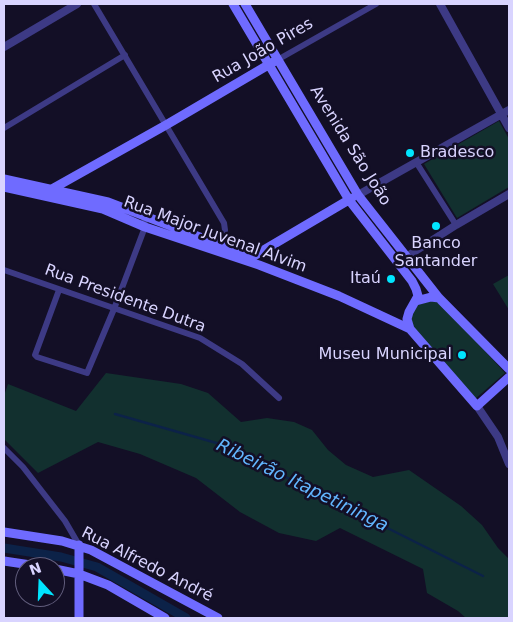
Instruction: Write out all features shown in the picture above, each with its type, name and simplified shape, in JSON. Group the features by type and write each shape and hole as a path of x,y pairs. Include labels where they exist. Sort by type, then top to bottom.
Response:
{"main road":[{"name":"Avenida São João","path":"233,4 348,200 412,281 418,296 416,301"},
{"name":"Avenida São João","path":"245,4 358,195 439,298 509,369"},
{"name":"Rua João Pires","path":"40,194 166,125 279,59"},
{"path":"293,105 302,99"},
{"name":"Rua Major Juvenal Alvim","path":"4,178 54,188 108,202 144,214 266,268 339,296 410,329"},
{"name":"Rua Major Juvenal Alvim","path":"4,188 40,194 102,209 145,227 252,257 267,249"},
{"path":"266,268 262,258 267,249 358,195"},
{"path":"439,298 416,301 407,319 410,329 477,406 509,377"},
{"name":"Rua Alfredo André","path":"4,532 62,540 120,564 218,618"},
{"path":"79,548 79,618"},
{"path":"65,570 79,570 165,618"},
{"path":"65,573 70,576 79,589"},
{"path":"79,589 88,582 96,580"}],"street":[{"path":"4,47 77,4"},
{"path":"94,4 224,223 225,230 214,246"},
{"name":"Rua João Pires","path":"279,59 376,4"},
{"path":"440,4 509,128"},
{"path":"4,128 125,55"},
{"path":"358,195 509,110"},
{"path":"416,162 456,225"},
{"path":"406,257 509,194"},
{"path":"59,290 35,355 87,373 145,227 144,214"},
{"name":"Rua Presidente Dutra","path":"4,270 200,338 242,364 279,398"},
{"path":"477,406 498,437 509,464"},
{"path":"4,448 23,467 65,522 79,548"}],"green space":[{"path":"499,121 509,139 509,187 457,218 424,164"},
{"path":"509,275 509,310 493,284"},
{"path":"438,299 505,373 475,399 412,329 410,313 414,306"},
{"path":"106,373 181,384 208,393 241,422 267,418 294,422 312,430 328,450 346,465 373,477 409,470 461,506 482,525 498,548 509,559 509,618 466,618 458,611 427,593 423,569 340,528 316,541 279,533 240,512 196,478 140,454 98,442 38,473 4,439 4,396 8,384 76,411"}],"waterway":[{"name":"Ribeirão Itapetininga","path":"115,414 220,444 483,576"},
{"path":"4,548 61,557 97,567 186,618"}],"place":[{"name":"Bradesco","path":"410,153"},
{"name":"Banco Santander","path":"436,226"},
{"name":"Itaú","path":"391,279"},
{"name":"Museu Municipal","path":"462,355"}]}
